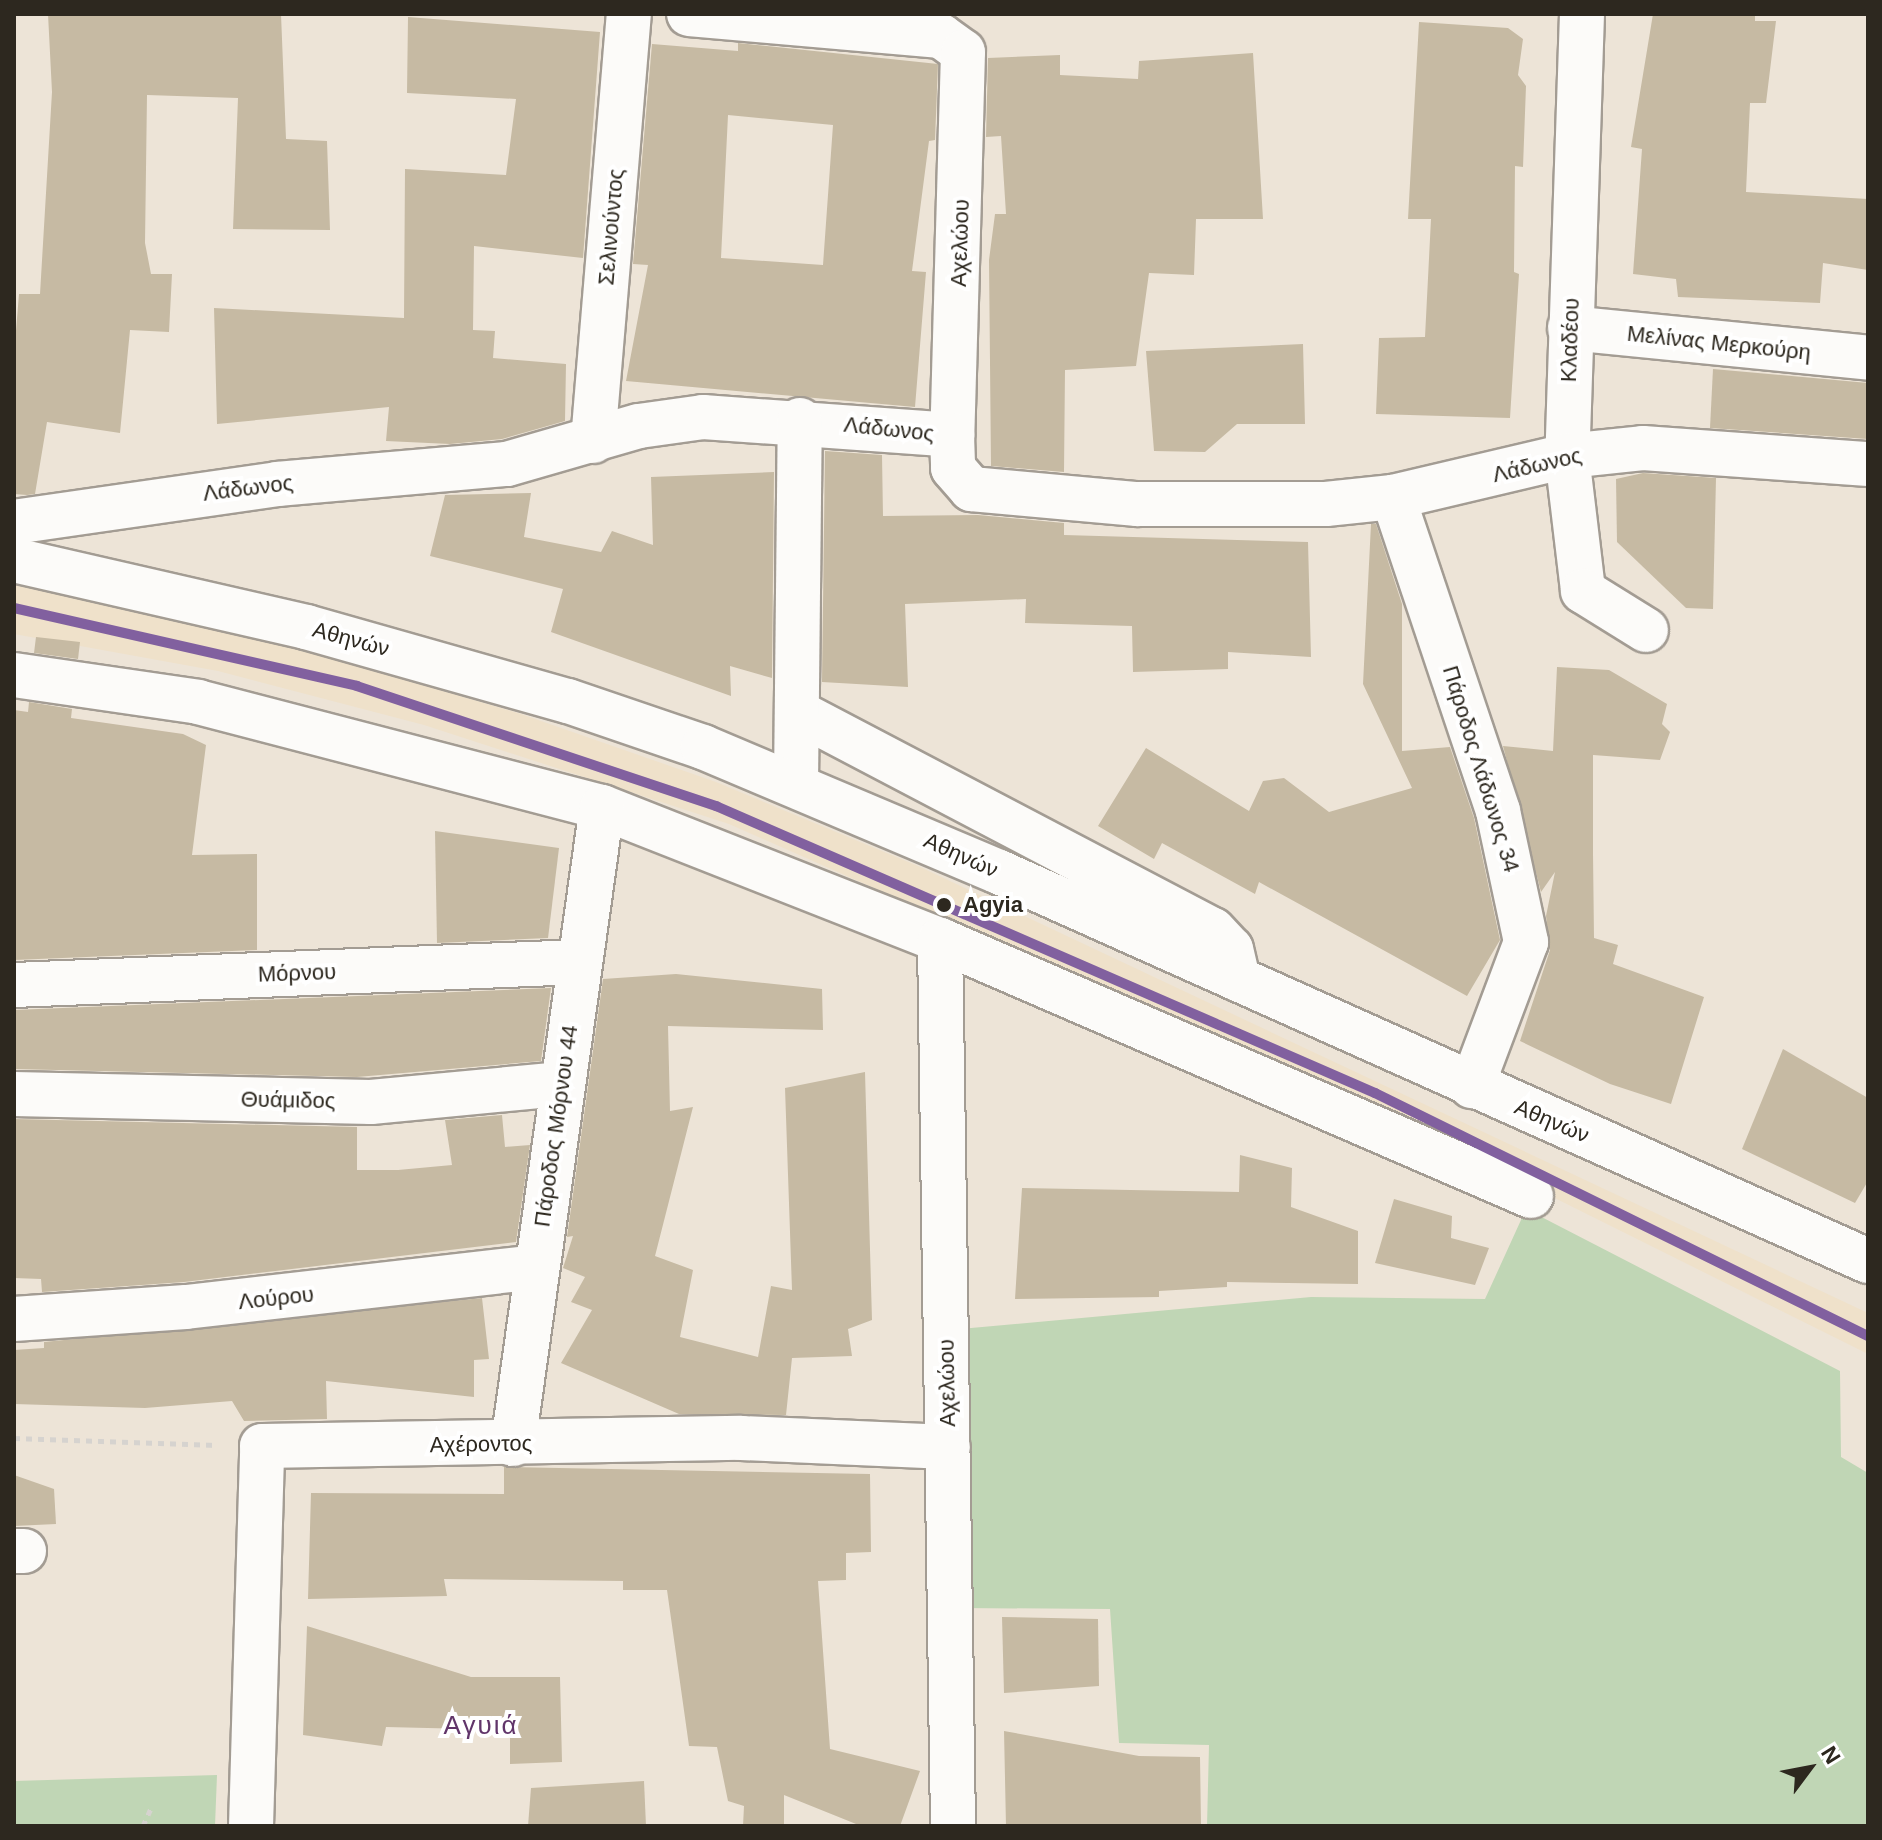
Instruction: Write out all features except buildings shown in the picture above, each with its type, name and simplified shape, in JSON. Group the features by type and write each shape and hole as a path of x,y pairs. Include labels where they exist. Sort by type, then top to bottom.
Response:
{"street":[{"name":"Σελινούντος","path":"593,441 629,14"},
{"name":"Αχελώου","path":"689,14 941,36 963,52 952,435"},
{"name":"Κλαδέου","path":"1582,14 1567,456 1583,591 1646,630"},
{"name":"Μελίνας Μερκούρη","path":"1570,328 1868,358"},
{"name":"Λάδωνος","path":"14,522 262,486 507,464 703,417 800,420 952,435 960,480 984,492 1232,506 1393,497 1567,456 1689,449 1868,464"},
{"path":"796,783 800,420"},
{"name":"Πάροδος Λάδωνος 34","path":"1393,497 1498,811 1526,942 1472,1086"},
{"name":"Αθηνών","path":"14,560 415,657 624,719 796,783 1868,1261"},
{"path":"14,675 198,702 602,807 940,940 1531,1196"},
{"path":"799,713 1213,930 1231,949 1238,979"},
{"name":"Πάροδος Μόρνου 44","path":"513,1444 602,807"},
{"name":"Αχελώου","path":"940,940 953,1826"},
{"name":"Μόρνου","path":"14,985 579,962"},
{"name":"Θυάμιδος","path":"14,1094 371,1102 562,1084"},
{"name":"Λούρου","path":"14,1319 201,1306 537,1267"},
{"name":"Αχέροντος","path":"262,1446 741,1438 948,1447"},
{"path":"251,1826 262,1446"}],"path":[{"path":"14,1438 262,1446"},
{"path":"143,1826 151,1808"}],"shaded area":[{"path":"14,584 246,633 518,713 716,782 918,866 1868,1313 1868,1354 1386,1114 729,824 424,725 218,671 14,634"}],"green space":[{"path":"1526,1209 1840,1371 1841,1457 1868,1473 1868,1826 1207,1826 1209,1745 1119,1743 1110,1609 961,1608 960,1329 1311,1297 1485,1299"},
{"path":"217,1775 215,1826 14,1826 14,1781"}],"transit line":[{"path":"14,608 357,686 716,806 1375,1093 1868,1336"}],"place":[{"name":"Agyia","path":"944,905"}],"district":[{"name":"Αγυιά","path":"481,1726"}]}
